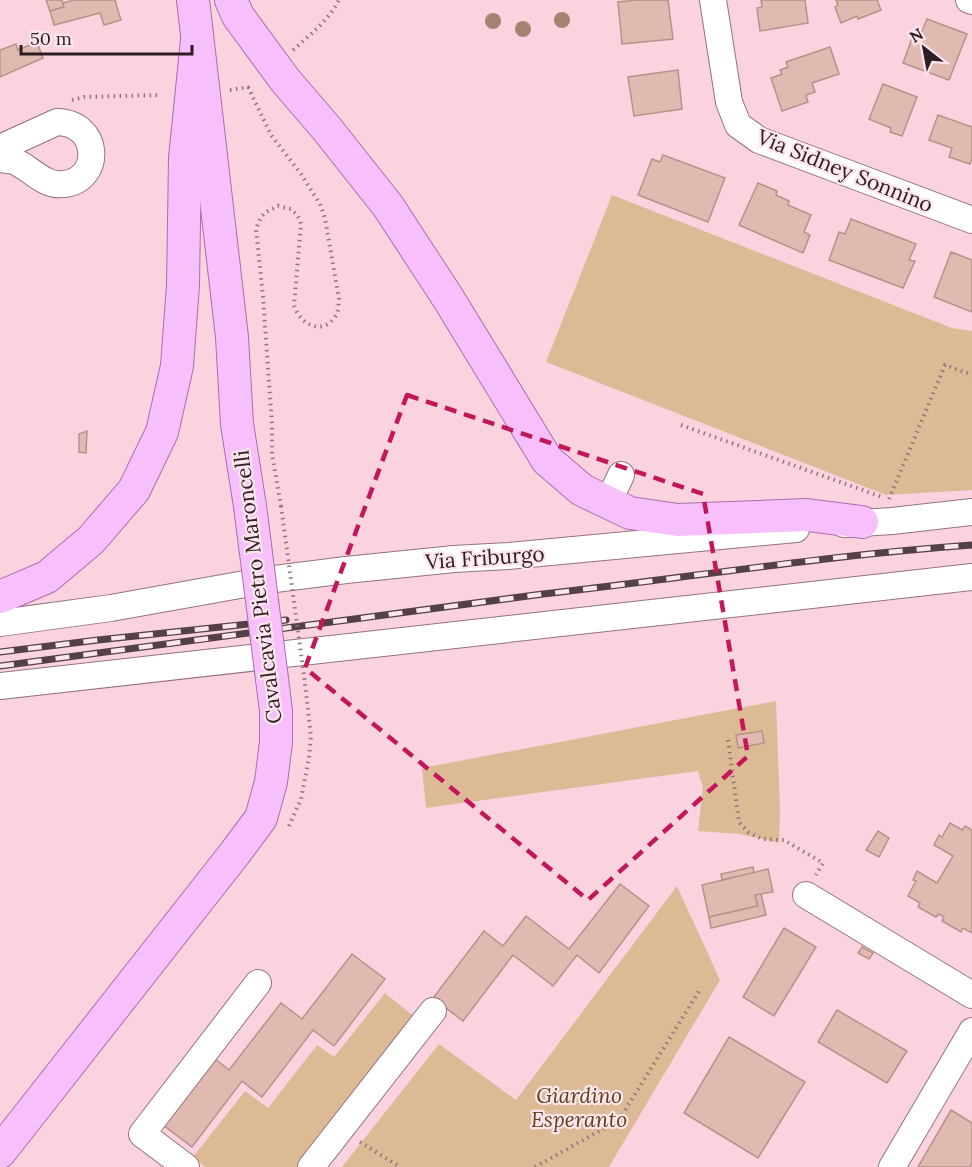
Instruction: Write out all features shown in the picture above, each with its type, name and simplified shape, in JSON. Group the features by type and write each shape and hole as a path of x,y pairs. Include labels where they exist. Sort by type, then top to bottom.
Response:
{"main road":[{"name":"Cavalcavia Pietro Maroncelli","path":"0,1152 236,853 261,818 271,782 276,742 276,711 250,506 237,424 232,337 193,0"},
{"path":"231,0 238,16 285,81 327,129 388,206 448,298 547,460 582,490 630,513 678,520 807,515 862,522"},
{"name":"Cavalcavia Pietro Maroncelli","path":"0,597 47,577 91,540 134,490 162,432 177,366 183,285 185,158 197,40"}],"street":[{"name":"Via Sidney Sonnino","path":"713,0 729,102 738,125 759,140 972,220"},
{"path":"0,148 57,122 67,122 83,132 89,140 91,149 88,168 74,181 64,184 45,181 14,162 0,159"},
{"path":"608,503 621,475"},
{"name":"Via Friburgo","path":"0,622 111,608 267,579 346,570 662,543 972,512"},
{"path":"0,686 972,577"},
{"path":"806,895 972,995"},
{"path":"186,1167 142,1134 258,983"},
{"path":"311,1167 433,1011"},
{"path":"892,1167 972,1031"}],"path":[{"path":"291,51 324,22 339,0"},
{"path":"224,90 248,87 258,83"},
{"path":"248,87 271,135 301,174 320,204 325,218 339,299 338,310 328,324 312,326 300,319 294,305 300,219 291,209 284,207 278,206 266,212 256,229 263,297 272,453 304,676"},
{"path":"64,102 84,97 158,94"},
{"path":"681,425 889,499 945,365 972,375"},
{"path":"728,740 739,822 748,832 762,839 784,840 823,863 806,895"},
{"path":"535,1167 619,1120 699,992"},
{"path":"340,1130 399,1167"}],"highlighted area":[{"path":"407,395 703,494 748,756 588,900 305,668"}],"green space":[{"path":"612,195 952,328 972,331 972,490 886,495 546,362"},
{"path":"776,701 779,843 740,834 698,831 703,788 698,771 426,808 422,768"},
{"name":"Giardino Esperanto","path":"677,886 720,980 609,1167 342,1167 439,1044 516,1100"},
{"path":"385,993 416,1018 298,1167 205,1167 193,1157 245,1091 268,1108 317,1045 334,1057"}],"building":[{"path":"46,0 62,0 64,7 50,11"},
{"path":"74,0 115,0 121,20 104,25 100,13 54,25 50,11 64,7 63,3"},
{"path":"668,0 673,39 622,44 618,2"},
{"path":"761,0 805,0 808,23 760,31 757,8 762,7"},
{"path":"836,0 877,0 881,10 841,23 835,7 838,5"},
{"path":"927,19 967,34 949,80 903,63 914,33 920,36"},
{"path":"37,42 43,58 0,77 0,50 16,44 18,50"},
{"path":"830,47 839,74 812,83 815,92 806,95 808,102 782,111 771,78 782,74 780,70 788,67 786,62"},
{"path":"678,70 682,109 634,116 628,77"},
{"path":"883,84 917,97 902,136 890,132 891,128 869,119"},
{"path":"938,115 972,127 970,164 949,157 952,148 929,140"},
{"path":"663,155 725,178 708,222 638,195 652,159 660,162"},
{"path":"758,183 777,191 776,195 789,201 788,205 811,215 804,232 810,235 803,253 739,225"},
{"path":"851,219 916,244 909,260 915,261 903,288 829,260 839,232 845,234"},
{"path":"951,252 972,260 972,312 934,297"},
{"path":"87,431 86,453 79,452 79,434"},
{"path":"762,731 764,743 738,748 736,735"},
{"path":"950,823 962,830 965,826 972,830 972,933 963,928 961,932 942,921 944,917 939,914 936,917 918,907 920,903 908,896 916,881 913,880 917,871 937,883 953,856 934,845 939,835 942,837"},
{"path":"878,831 889,838 879,857 866,850"},
{"path":"753,867 754,873 722,880 721,874"},
{"path":"768,869 773,892 755,895 758,906 709,917 702,885"},
{"path":"620,884 649,906 599,973 577,955 553,986 513,955 463,1021 433,998 484,931 503,946 526,916 569,949"},
{"path":"761,894 766,915 711,928 709,917 758,906 755,895"},
{"path":"784,928 816,947 774,1016 743,997"},
{"path":"862,947 873,953 869,959 858,953"},
{"path":"352,954 385,979 334,1046 313,1030 262,1097 242,1081 192,1147 158,1121 209,1054 229,1070 281,1003 302,1019"},
{"path":"837,1010 907,1051 887,1083 818,1042"},
{"path":"729,1037 805,1082 758,1158 684,1113"},
{"path":"951,1110 972,1123 972,1163 970,1167 918,1167"}],"railway":[{"path":"0,666 757,567 972,545"},
{"path":"0,652 286,620"}]}
